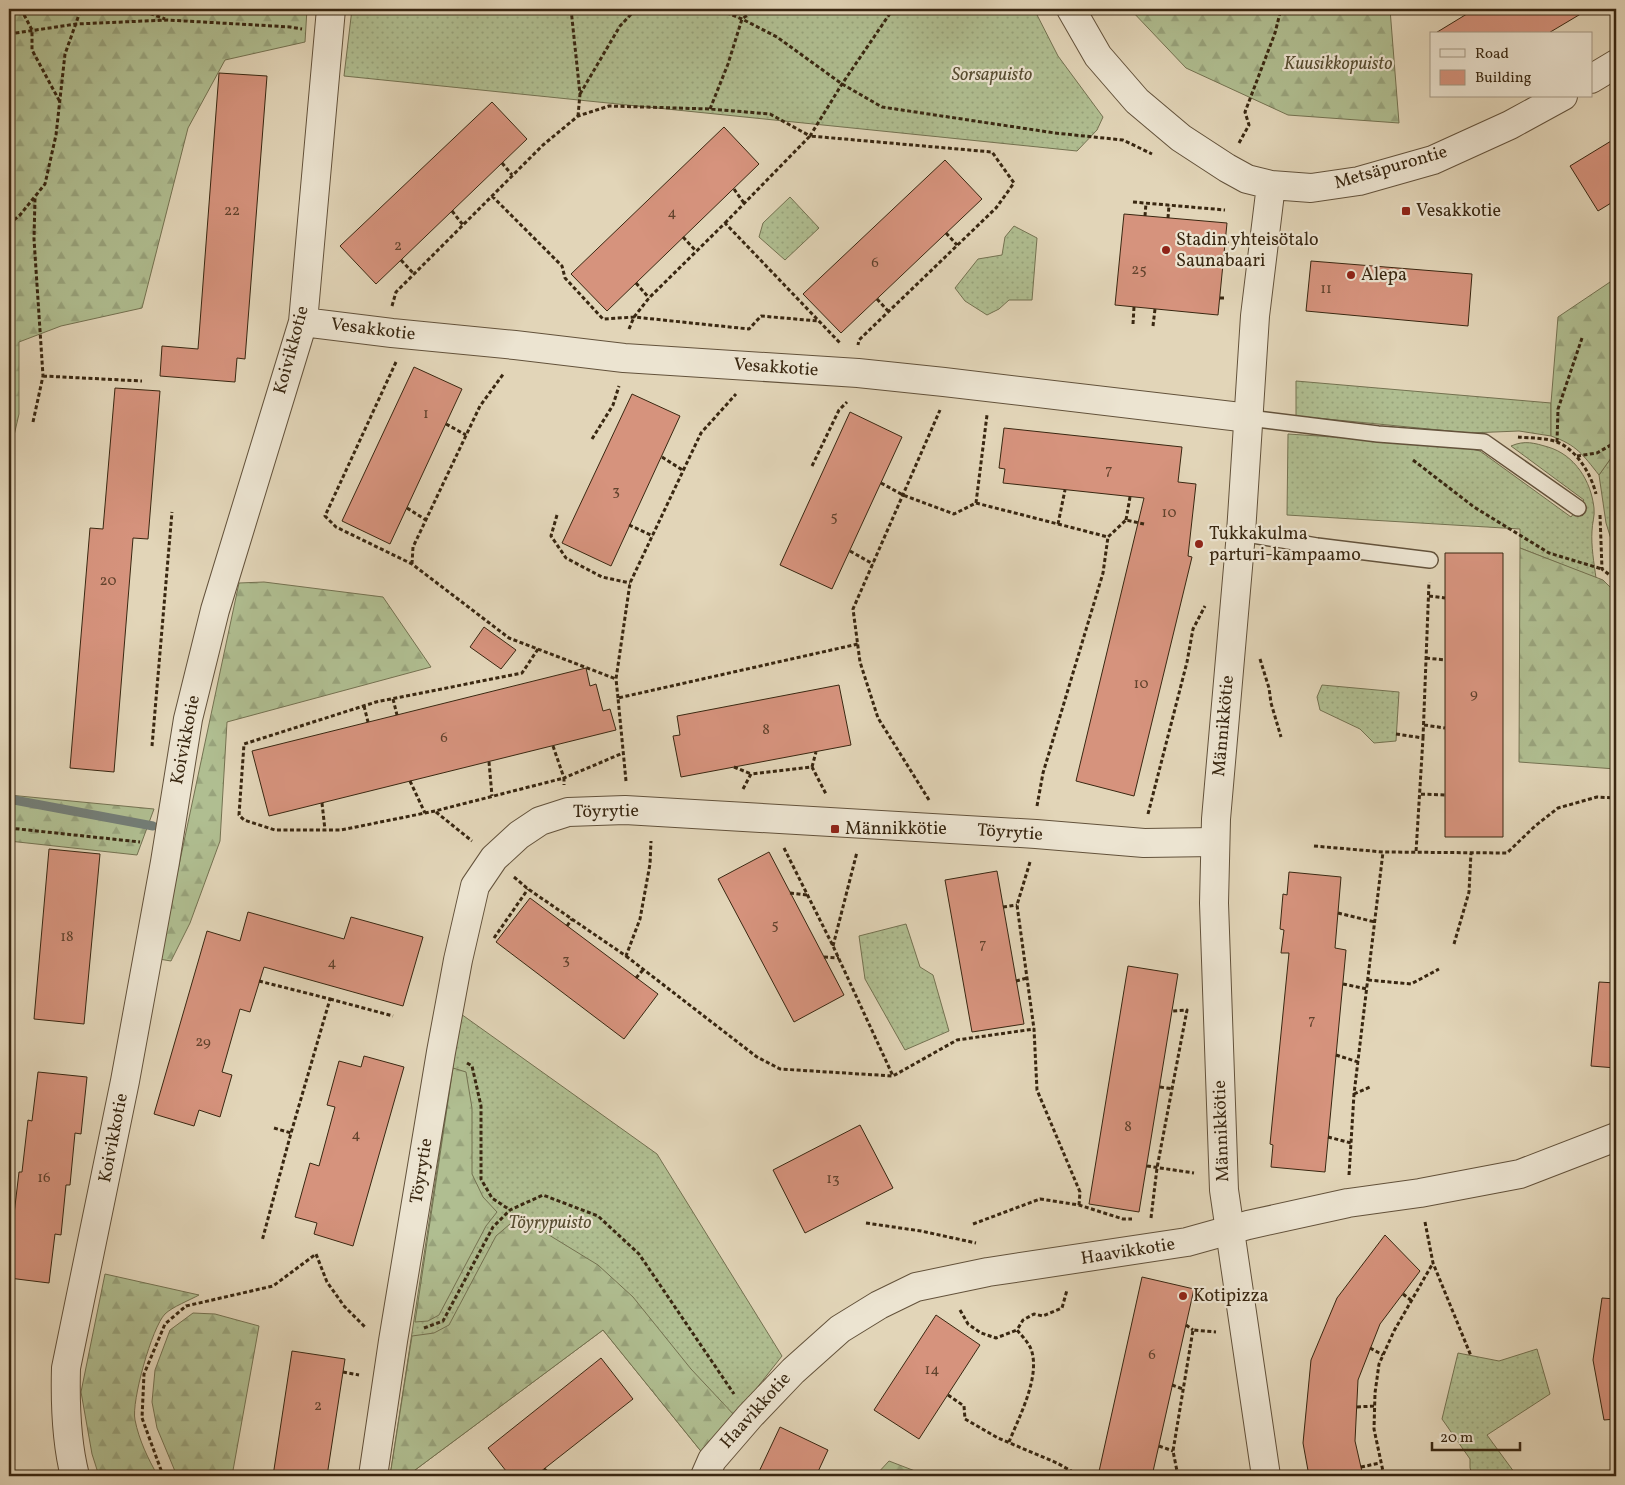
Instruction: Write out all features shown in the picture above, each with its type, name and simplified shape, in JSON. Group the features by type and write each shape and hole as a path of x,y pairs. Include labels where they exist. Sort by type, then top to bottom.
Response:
{"street":[{"name":"Metsäpurontie","path":"1071,9 1098,56 1137,101 1181,138 1227,168 1247,179 1271,185 1311,188 1359,180 1433,160 1510,125 1559,98"},
{"name":"Koivikkotie","path":"76,1476 67,1429 65,1399 66,1368 104,1193 165,862 188,719 215,610 303,322 330,20"},
{"path":"1592,78 1616,64"},
{"name":"Männikkötie","path":"1266,1476 1224,1177 1214,913 1215,842 1241,533 1255,316 1271,185"},
{"name":"Vesakkotie","path":"303,322 392,334 515,345 624,358 858,373 1249,418"},
{"name":"Töyrytie","path":"373,1476 441,1052 458,960 475,886 494,858 519,835 540,821 568,812 625,810 1036,834 1144,843 1215,842"},
{"name":"Haavikkotie","path":"705,1476 712,1460 750,1416 793,1371 840,1329 879,1305 916,1287 988,1272 1187,1242 1348,1203 1420,1193 1520,1174 1616,1137"}],"lane":[{"path":"1249,418 1378,434 1484,442 1578,508"},
{"path":"1241,533 1316,546 1430,560"}],"path":[{"path":"21,9 32,30 32,50 60,102"},
{"path":"9,224 20,215 45,184 56,134 65,54 81,9"},
{"path":"138,9 168,20"},
{"path":"571,9 580,94 578,116"},
{"path":"580,94 620,26 636,9"},
{"path":"714,9 720,9 777,37 842,84 882,107 1055,133 1123,140 1155,155"},
{"path":"710,109 728,64 742,19 756,9"},
{"path":"592,439 613,404 623,373 624,343 634,317 650,298 810,136 842,84 893,9"},
{"path":"1227,168 1249,125 1246,112 1275,33 1281,9"},
{"path":"9,34 76,24 168,20 290,27 311,31 330,20"},
{"path":"616,679 510,638 412,564 336,527 325,516 403,347 392,334 387,320 396,292 543,144 578,116 609,106 710,109 770,114 810,136 992,152 1014,183 996,208 859,340 857,347 850,347"},
{"path":"502,163 512,175"},
{"path":"734,189 744,203"},
{"path":"33,422 43,376 34,239 35,196"},
{"path":"492,196 562,266 565,278 603,319 634,317 749,329 761,316 819,321"},
{"path":"1133,202 1225,210"},
{"path":"1145,216 1146,203"},
{"path":"1168,218 1169,205"},
{"path":"452,211 463,224"},
{"path":"725,223 843,346"},
{"path":"946,233 957,245"},
{"path":"683,237 696,251"},
{"path":"401,260 414,274"},
{"path":"636,283 650,298"},
{"path":"1220,298 1225,298"},
{"path":"877,299 888,311"},
{"path":"1133,324 1134,307"},
{"path":"1153,326 1155,309"},
{"path":"1557,442 1558,409 1582,338"},
{"path":"412,564 413,547 466,435 480,406 504,373"},
{"path":"43,376 142,381"},
{"path":"937,828 937,813 935,809 878,718 860,662 853,609 942,406 944,382"},
{"path":"976,503 990,388"},
{"path":"625,810 627,788 616,679 630,583 701,433 737,392"},
{"path":"812,466 839,410 852,398"},
{"path":"446,424 466,435"},
{"path":"1378,434 1474,507 1549,553 1602,568"},
{"path":"1577,456 1597,453 1616,442"},
{"path":"662,457 684,471"},
{"path":"881,483 903,495 954,514 976,503 1108,537"},
{"path":"1058,524 1064,490"},
{"path":"1079,1206 1080,1192 1037,1090 1034,1029 1017,905 1028,870 1036,834 1036,813 1043,773 1103,573 1108,537 1126,520 1130,497"},
{"path":"407,508 426,520"},
{"path":"152,746 172,512"},
{"path":"557,515 550,536 566,558 602,577 630,583"},
{"path":"1126,520 1144,524"},
{"path":"629,525 653,536"},
{"path":"850,551 873,564"},
{"path":"1416,852 1423,738 1430,560"},
{"path":"1429,596 1445,598"},
{"path":"1144,843 1146,821 1187,662 1193,629 1205,605"},
{"path":"618,698 858,644"},
{"path":"538,649 522,673 364,706 244,744 238,815 244,820 275,830 340,830 435,812 564,778 623,753"},
{"path":"1258,654 1266,674 1271,703 1281,737"},
{"path":"1426,658 1445,660"},
{"path":"393,699 397,715"},
{"path":"364,706 368,722"},
{"path":"1423,725 1445,728"},
{"path":"1396,734 1423,738"},
{"path":"553,746 564,778 568,812"},
{"path":"816,752 812,767 828,798"},
{"path":"489,762 492,796"},
{"path":"734,767 751,774 812,767"},
{"path":"743,791 751,774"},
{"path":"410,781 425,814"},
{"path":"1420,794 1445,795"},
{"path":"1314,846 1383,852 1507,853 1535,826 1558,808 1597,797 1616,798"},
{"path":"322,803 325,830"},
{"path":"435,812 494,858 528,889 626,956 757,1057 780,1069 893,1076 957,1040 1034,1029"},
{"path":"778,818 780,840 839,958 893,1076"},
{"path":"833,946 859,843 860,824"},
{"path":"9,828 153,843 165,862"},
{"path":"626,956 640,919 650,864 652,837"},
{"path":"1348,1203 1354,1094 1383,852"},
{"path":"1454,944 1469,892 1472,853"},
{"path":"488,946 528,889"},
{"path":"790,893 808,895"},
{"path":"1003,908 1017,905"},
{"path":"1338,913 1375,922"},
{"path":"567,926 572,919"},
{"path":"824,957 839,958"},
{"path":"1368,980 1411,984 1439,969"},
{"path":"636,978 643,970"},
{"path":"1016,981 1027,978"},
{"path":"260,981 393,1016"},
{"path":"1343,984 1367,989"},
{"path":"262,1240 330,999"},
{"path":"1154,1248 1150,1228 1157,1168 1187,1010 1172,1011"},
{"path":"441,1052 472,1066 481,1106 482,1179 492,1198 510,1210"},
{"path":"1336,1055 1358,1062"},
{"path":"1160,1087 1172,1089"},
{"path":"1354,1094 1370,1087"},
{"path":"274,1128 291,1133"},
{"path":"1328,1137 1351,1143"},
{"path":"1147,1166 1197,1174"},
{"path":"1420,1193 1434,1264 1470,1356"},
{"path":"165,1476 161,1470 142,1418 144,1374 165,1324 186,1306 273,1286 316,1254 327,1282 344,1306 373,1334 385,1340 395,1333 414,1328 428,1328 444,1321 493,1227 510,1210 543,1195 598,1216 639,1254 750,1416"},
{"path":"973,1224 1040,1199 1079,1206 1123,1219 1151,1220"},
{"path":"866,1223 921,1231 979,1244"},
{"path":"960,1310 968,1324 981,1333 996,1338 1017,1330 1024,1320 1034,1314 1043,1316 1062,1308 1069,1281 1069,1261"},
{"path":"1384,1476 1374,1429 1374,1406 1379,1364 1394,1331 1434,1264"},
{"path":"1403,1294 1412,1301"},
{"path":"1186,1324 1193,1330 1217,1333"},
{"path":"1009,1442 1029,1393 1034,1365 1031,1348 1017,1330"},
{"path":"1178,1476 1172,1451 1193,1330"},
{"path":"1370,1348 1383,1355"},
{"path":"343,1372 360,1375"},
{"path":"1172,1385 1183,1389"},
{"path":"948,1395 964,1406 965,1419 1080,1476"},
{"path":"1356,1407 1374,1406"},
{"path":"1159,1446 1172,1451"},
{"path":"1361,1467 1380,1463"},
{"path":"544,1469 552,1476"}],"green space":[{"path":"9,9 307,9 305,42 225,60 188,128 142,308 61,326 19,342 19,414 9,457"},
{"name":"Sorsapuisto","path":"352,9 1034,9 1058,56 1103,117 1097,130 1077,151 344,76"},
{"name":"Kuusikkopuisto","path":"1130,9 1390,9 1399,123 1288,115 1186,68"},
{"path":"790,197 819,228 785,260 759,237 763,223"},
{"path":"1014,226 1037,238 1032,300 1009,300 999,309 987,315 965,301 955,288 978,259 1002,255 1005,237"},
{"path":"1616,278 1616,451 1599,475 1584,456 1573,447 1551,436 1551,403 1558,317"},
{"path":"1296,381 1551,403 1551,436 1519,431 1470,433 1296,416"},
{"path":"1288,434 1456,445 1480,451 1571,517 1584,500 1511,446 1530,443 1558,451 1580,470 1592,498 1594,514 1592,543 1596,578 1520,548 1520,529 1287,515"},
{"path":"1616,451 1616,555 1606,523 1599,475"},
{"path":"1520,548 1603,580 1616,593 1616,769 1519,762"},
{"path":"264,582 383,597 431,667 227,722 220,841 190,923 171,961 159,959 239,583"},
{"path":"1322,685 1399,692 1396,741 1374,743 1360,729 1320,710 1317,697"},
{"path":"9,795 154,809 137,855 9,841"},
{"path":"906,924 920,967 933,975 949,1031 905,1050 865,979 859,936"},
{"name":"Töyrypuisto","path":"461,1014 657,1154 782,1356 704,1455 603,1330 407,1476 390,1476"},
{"path":"453,1068 466,1072 472,1108 472,1174 483,1197 497,1212 486,1226 439,1315 428,1321 415,1322"},
{"path":"510,1224 531,1224 598,1265 633,1297 691,1369 735,1416 704,1455 603,1330 407,1476 390,1476 412,1336 434,1333 449,1325 496,1236"},
{"path":"105,1274 199,1295 176,1306 165,1314 154,1334 139,1382 135,1420 144,1449 158,1476 99,1476 92,1454 81,1392"},
{"path":"193,1313 215,1314 259,1326 232,1476 177,1476 157,1428 152,1402 155,1370 170,1330"},
{"path":"1537,1349 1550,1394 1487,1435 1517,1476 1473,1476 1470,1468 1470,1459 1442,1419 1458,1353 1499,1361"},
{"path":"889,1461 928,1476 875,1476"}],"building":[{"path":"1475,9 1589,9 1550,32 1437,32"},
{"path":"219,73 267,76 245,359 237,358 235,382 160,376 162,346 198,349"},
{"path":"492,102 527,139 376,284 340,246"},
{"path":"724,127 759,164 607,311 571,274"},
{"path":"1616,138 1616,200 1598,211 1570,166"},
{"path":"945,160 982,199 841,333 803,294"},
{"path":"1124,214 1227,223 1218,315 1115,305"},
{"path":"1311,261 1472,274 1468,326 1306,311"},
{"path":"414,367 462,389 390,544 342,521"},
{"path":"115,388 160,391 148,539 133,538 114,772 70,768 90,528 103,529"},
{"path":"632,394 680,416 611,566 562,543"},
{"path":"850,412 902,437 832,589 780,565"},
{"path":"1004,428 1182,447 1178,482 1196,484 1188,556 1192,557 1134,796 1076,781 1144,498 1003,483 1005,469 999,468"},
{"path":"1445,553 1503,553 1503,837 1445,837"},
{"path":"484,627 516,650 501,669 470,647"},
{"path":"586,668 590,686 596,684 603,711 610,709 616,730 269,816 252,751"},
{"path":"839,685 851,745 681,777 673,736 680,735 677,716"},
{"path":"49,849 100,854 84,1024 34,1019"},
{"path":"769,852 844,995 794,1022 718,879"},
{"path":"997,871 1024,1024 972,1032 945,880"},
{"path":"1289,872 1341,877 1335,948 1346,950 1325,1172 1271,1167 1273,1145 1270,1144 1289,953 1281,953 1284,930 1280,929 1283,894 1287,895"},
{"path":"530,898 658,994 624,1039 496,942"},
{"path":"248,912 344,939 351,917 423,937 403,1006 264,967 250,1012 240,1009 222,1072 232,1075 220,1117 199,1110 194,1126 154,1114 207,931 240,941"},
{"path":"1128,966 1178,974 1139,1212 1089,1204"},
{"path":"1599,982 1616,983 1616,1068 1591,1066"},
{"path":"364,1056 404,1067 353,1246 314,1234 317,1223 295,1217 310,1163 319,1166 335,1107 327,1105 339,1061 361,1067"},
{"path":"38,1072 87,1077 81,1134 75,1133 70,1185 66,1185 61,1235 55,1234 49,1283 9,1278 9,1222 13,1223 19,1172 22,1172 28,1120 32,1121"},
{"path":"860,1125 893,1188 805,1233 773,1170"},
{"path":"1385,1235 1420,1271 1380,1324 1358,1380 1355,1441 1363,1476 1309,1476 1303,1443 1311,1360 1337,1298"},
{"path":"1142,1277 1194,1289 1152,1476 1098,1476"},
{"path":"1602,1298 1616,1299 1616,1419 1604,1420 1593,1360"},
{"path":"936,1315 980,1345 919,1439 874,1410"},
{"path":"292,1351 345,1359 327,1476 273,1476"},
{"path":"601,1358 633,1399 535,1476 510,1476 488,1448"},
{"path":"780,1427 828,1450 816,1476 757,1476"}],"waterway":[{"path":"9,801 14,800 153,826"}],"place":[{"name":"Vesakkotie","path":"1406,211"},
{"name":"Stadin yhteisötalo Saunabaari","path":"1166,250"},
{"name":"Alepa","path":"1351,275"},
{"name":"Tukkakulma parturi-kampaamo","path":"1199,544"},
{"name":"Männikkötie","path":"835,829"},
{"name":"Kotipizza","path":"1183,1296"}]}
